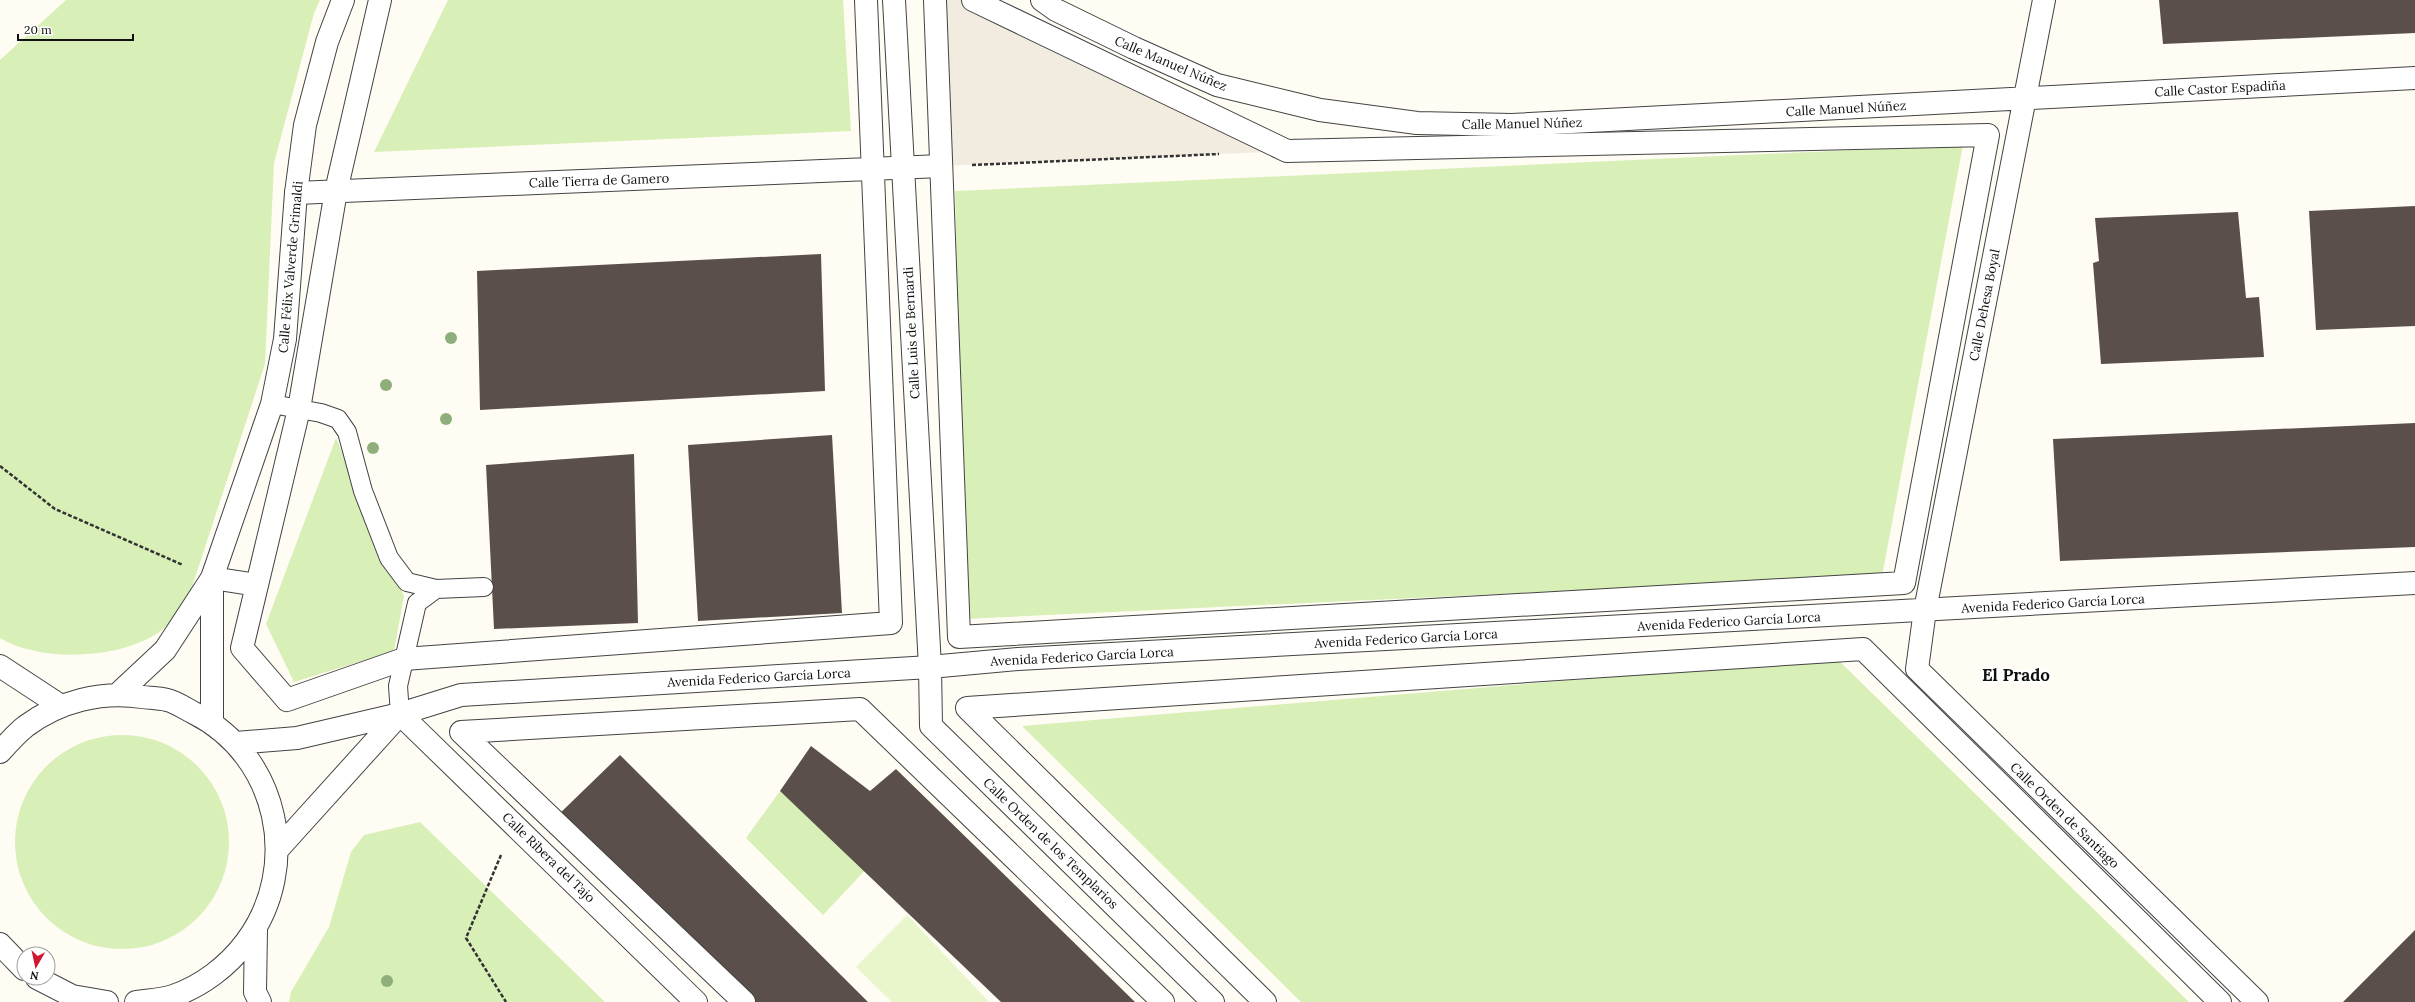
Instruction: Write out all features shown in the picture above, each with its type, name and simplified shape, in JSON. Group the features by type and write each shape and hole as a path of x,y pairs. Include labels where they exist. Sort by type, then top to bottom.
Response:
{"street":[{"name":"Calle Félix Valverde Grimaldi","path":"119,693 165,650 212,578 272,404 285,339 296,193 305,125 327,42 343,0"},
{"path":"380,0 336,191 299,409 242,648 287,700 404,659 891,623 866,0"},
{"name":"Calle Luis de Bernardi","path":"894,0 930,667"},
{"path":"935,0 959,637 1904,583 1988,134 1287,151 973,0"},
{"name":"Calle Manuel Núñez","path":"1042,0 1056,10 1134,48 1216,85 1320,110 1417,123 1512,125 2025,98"},
{"name":"Calle Dehesa Boyal","path":"1925,610 2044,0"},
{"name":"Calle Castor Espadiña","path":"2025,98 2415,78"},
{"name":"Calle Tierra de Gamero","path":"296,193 902,169 941,166"},
{"name":"Calle Félix Valverde Grimaldi","path":"212,578 212,722"},
{"path":"212,578 257,585"},
{"name":"Avenida Federico García Lorca","path":"236,743 297,738 400,714 461,695 930,667 1018,659 2415,583"},
{"name":"Calle Orden de Santiago","path":"1925,610 1917,669 2257,1002"},
{"path":"1265,1002 967,708 1863,649 2220,1002"},
{"path":"0,666 61,706"},
{"name":"Calle Orden de los Templarios","path":"930,667 931,726 1213,1002"},
{"path":"0,752 26,726 61,706 89,697 119,693 168,700 212,722 236,743 259,775 273,811 278,849 272,891 256,929 234,958 205,981 177,999 136,1002"},
{"path":"744,1002 461,732 860,709 1163,1002"},
{"path":"278,849 400,714"},
{"name":"Calle Ribera del Tajo","path":"400,714 514,823 696,1002"},
{"path":"256,929 255,992 260,1002"},
{"path":"0,944 16,961"},
{"path":"53,986 72,996 107,1002"}],"lane":[{"path":"272,404 321,413 338,419 347,432 363,491 389,558 407,582 436,589 484,587"},
{"path":"400,714 398,686 417,603 436,589"}],"path":[{"path":"941,166 1224,154"},
{"path":"0,466 55,509 212,578"},
{"path":"506,1002 466,938 514,823"}],"green space":[{"path":"66,0 320,0 314,13 274,163 265,364 190,593 170,623 153,636 137,644 118,649 76,655 35,651 16,646 0,638 0,60"},
{"path":"448,0 843,0 851,131 374,152"},
{"path":"1963,145 1882,576 965,619 955,191"},
{"path":"336,438 404,596 394,651 294,682 266,624"},
{"path":"1836,658 2189,1002 1301,1002 1022,726"},
{"path":"111,735 133,735 153,739 163,743 182,753 198,766 211,782 221,801 225,811 229,831 229,853 225,873 221,883 211,902 198,918 182,931 153,945 133,949 111,949 91,945 71,936 54,925 39,910 28,893 19,873 15,853 15,831 19,811 28,791 39,774 54,759 71,748 91,739"},
{"path":"780,791 871,864 823,915 746,838"},
{"path":"420,822 605,1002 289,1002 291,992 329,927 351,852 364,835"},
{"path":"907,915 989,1002 892,1002 856,967"}],"shaded area":[{"path":"935,0 973,0 1287,151 941,166"}],"building":[{"path":"2159,0 2415,0 2415,33 2163,44"},
{"path":"2415,206 2415,326 2316,330 2309,211"},
{"path":"2238,212 2246,298 2259,297 2264,357 2101,364 2093,263 2099,261 2095,218"},
{"path":"821,254 825,391 480,410 477,271"},
{"path":"2415,423 2415,547 2060,561 2053,439"},
{"path":"832,435 842,613 698,621 688,445"},
{"path":"634,454 638,623 494,629 486,465"},
{"path":"811,746 870,791 896,769 1135,1002 1001,1002 780,791"},
{"path":"620,755 868,1002 743,1002 553,820"},
{"path":"2415,930 2415,1002 2343,1002"}],"district":[{"name":"El Prado","path":"2016,675"}]}
